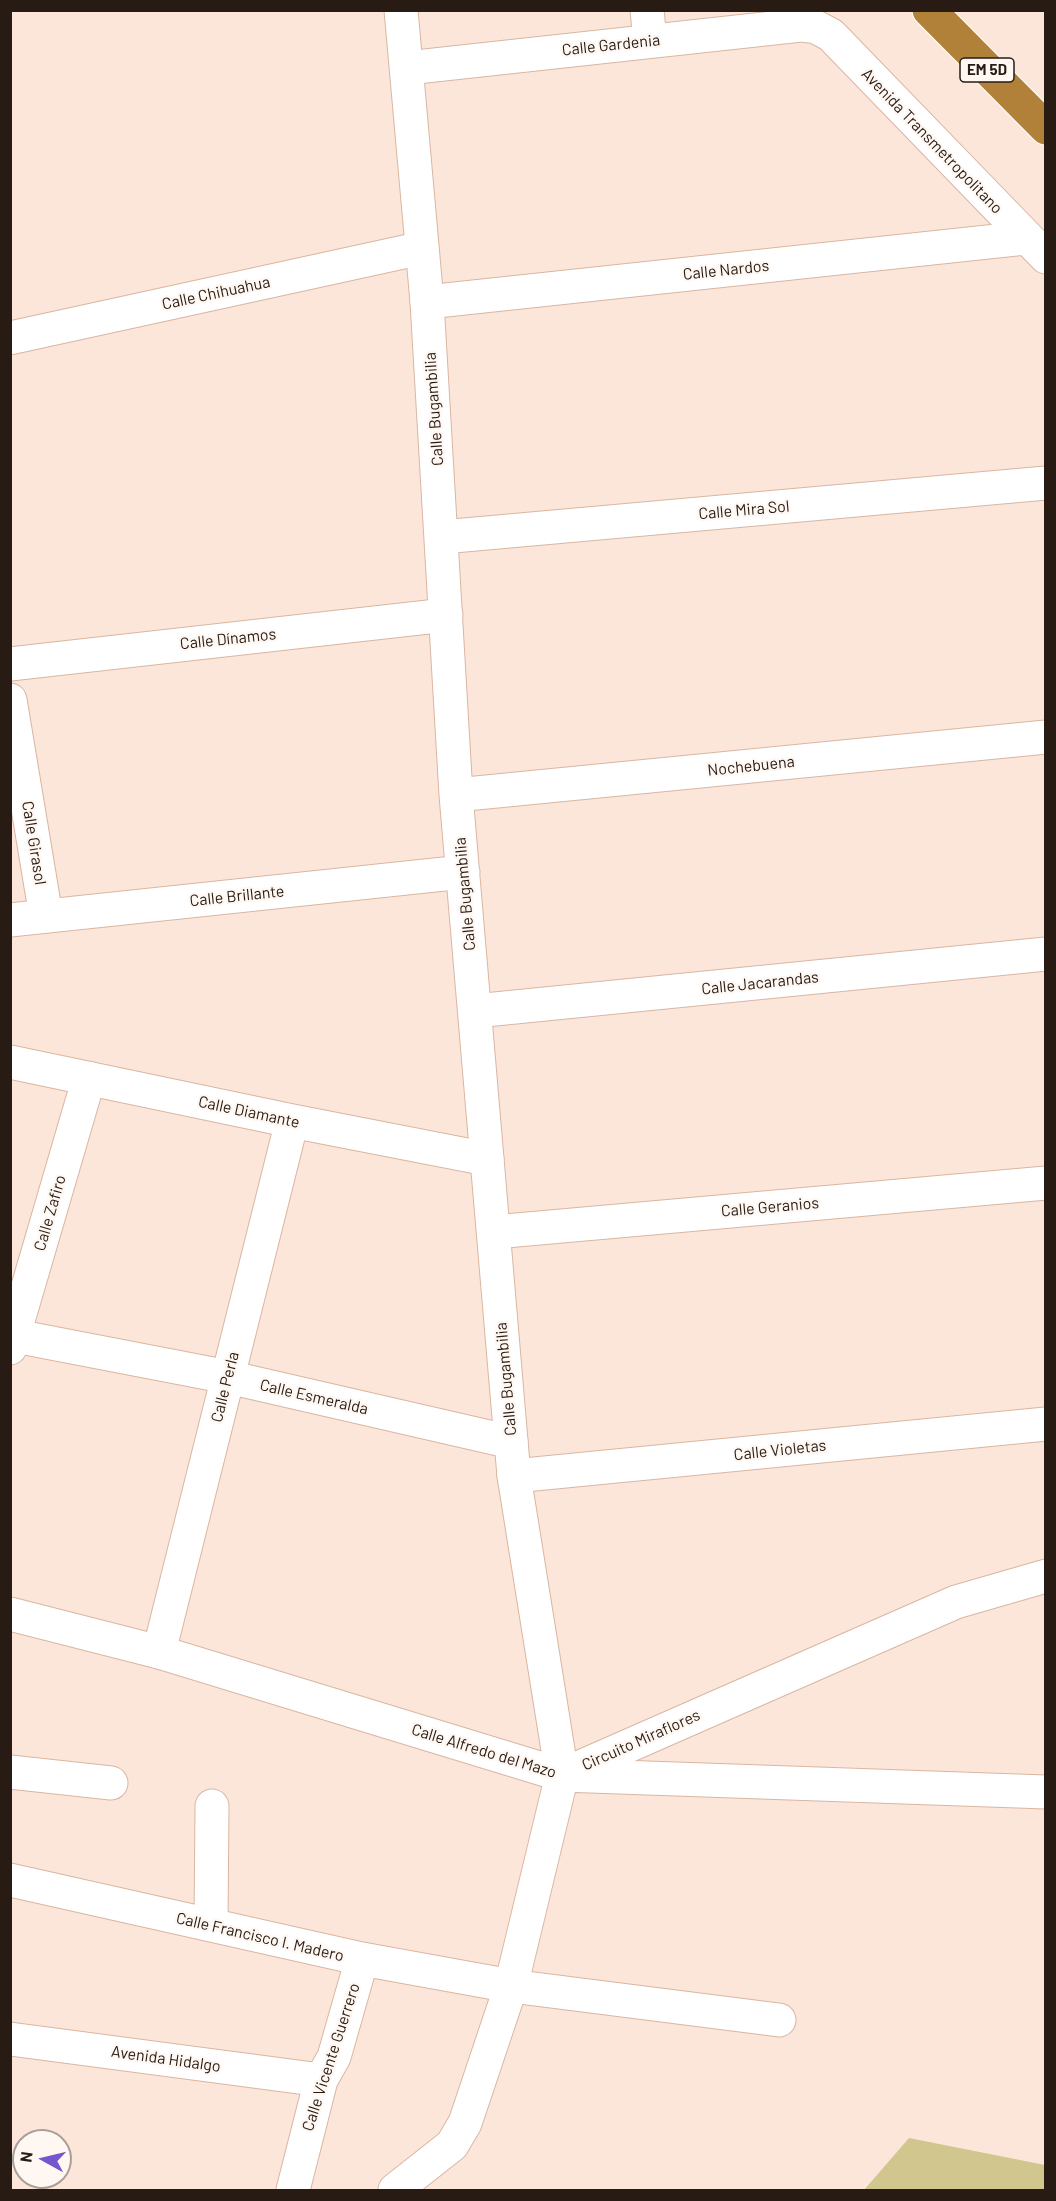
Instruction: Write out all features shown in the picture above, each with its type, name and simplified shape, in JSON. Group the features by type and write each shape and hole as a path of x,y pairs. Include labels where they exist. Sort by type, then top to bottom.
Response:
{"highway":[{"name":"EM 5D","path":"929,10 1046,128"}],"street":[{"name":"Calle Bugambilia","path":"401,10 427,302 456,795 514,1476 562,1775"},
{"name":"Calle Gardenia","path":"406,68 649,26 801,25 816,27"},
{"name":"Avenida Transmetropolitano","path":"816,27 831,35 1035,248"},
{"name":"Calle Chihuahua","path":"10,338 422,248"},
{"name":"Calle Nardos","path":"427,302 1035,248"},
{"name":"Calle Mira Sol","path":"442,537 1046,483"},
{"name":"Calle Dínamos","path":"10,664 446,615"},
{"name":"Calle Girasol","path":"10,700 46,916"},
{"name":"Nochebuena","path":"456,795 1046,737"},
{"name":"Calle Brillante","path":"10,920 463,872"},
{"name":"Calle Jacarandas","path":"475,1011 1046,954"},
{"name":"Calle Diamante","path":"10,1062 487,1159"},
{"name":"Calle Zafiro","path":"12,1340 89,1078"},
{"name":"Calle Perla","path":"159,1652 292,1121"},
{"name":"Calle Geranios","path":"494,1232 1046,1183"},
{"name":"Calle Esmeralda","path":"12,1340 228,1377 511,1442"},
{"name":"Calle Violetas","path":"514,1476 1046,1424"},
{"name":"Circuito Miraflores","path":"395,2190 452,2145 465,2122 511,1986 562,1775 956,1602 1046,1576"},
{"name":"Calle Alfredo del Mazo","path":"10,1614 159,1652 562,1775 1046,1792"},
{"path":"10,1772 111,1783"},
{"path":"211,1926 212,1806"},
{"name":"Calle Francisco I. Madero","path":"10,1880 362,1959 511,1986 779,2020"},
{"name":"Calle Vicente Guerrero","path":"293,2190 321,2080 334,2057 362,1959"},
{"name":"Avenida Hidalgo","path":"10,2039 321,2080"}],"shaded area":[{"path":"909,2138 1045,2165 1045,2190 864,2190"}]}
